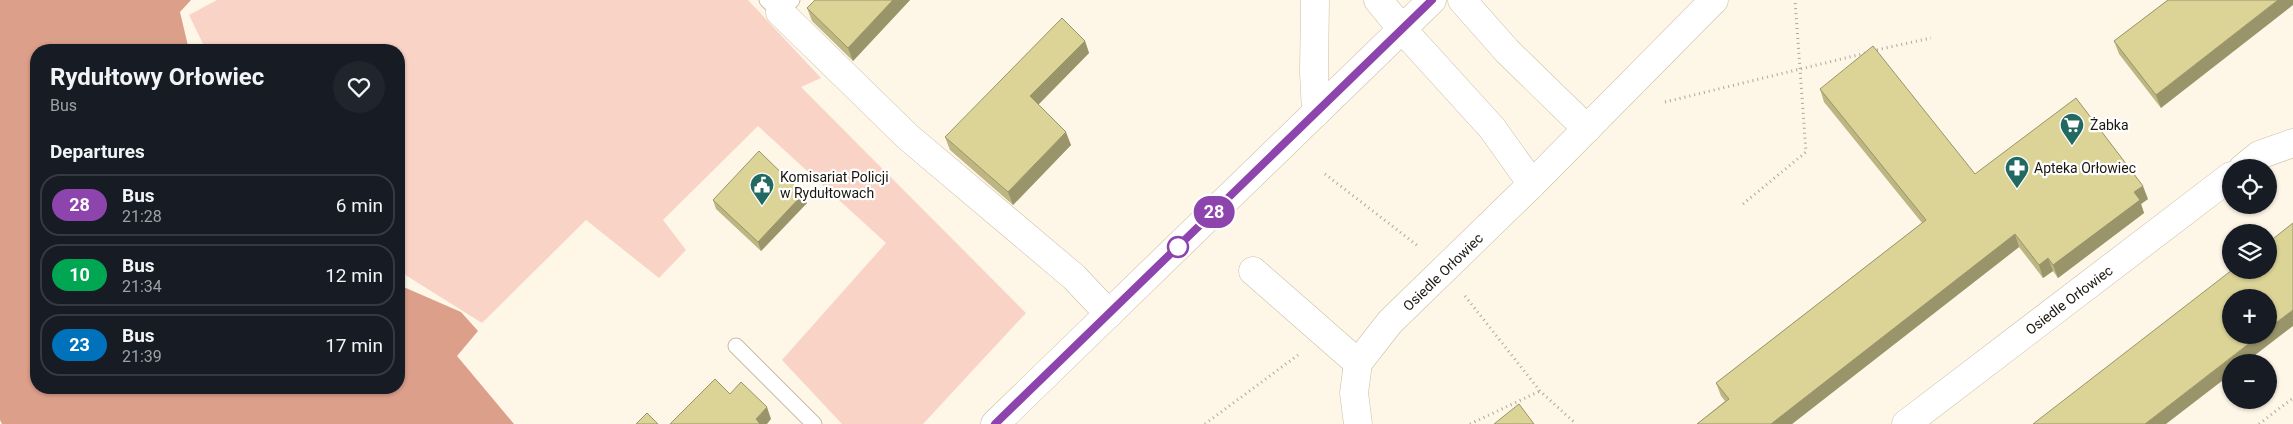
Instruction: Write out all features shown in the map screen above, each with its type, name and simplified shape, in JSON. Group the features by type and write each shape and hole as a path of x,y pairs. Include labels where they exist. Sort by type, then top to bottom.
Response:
{"street":[{"path":"1315,0 1314,72 1316,113"},
{"path":"1378,0 1492,128 1532,184"},
{"path":"995,424 1432,0"},
{"path":"1462,0 1507,51 1587,129"},
{"name":"Osiedle Orłowiec","path":"1358,363 1390,322 1532,184 1714,0"},
{"path":"780,4 908,137 1074,277 1109,314"},
{"path":"2254,159 2259,155 2293,143"},
{"name":"Osiedle Orłowiec","path":"1906,424 2222,183"},
{"path":"1254,271 1358,363 1354,393 1358,424"}],"lane":[{"path":"736,346 814,424"}],"path":[{"path":"1742,204 1806,152 1795,0"},
{"path":"1665,102 1800,67 1931,38"},
{"path":"1325,174 1428,254 1445,270 1540,390 1576,424"},
{"path":"1205,424 1327,334"},
{"path":"1470,424 1540,390"},
{"path":"2259,424 2293,398"}],"shaded area":[{"path":"0,0 191,0 180,12 188,44 30,44 30,394 405,394 405,288 461,312 478,331 457,356 514,424 2,424 0,420"},
{"path":"217,0 748,0 821,78 801,87 1026,313 923,424 842,424 782,360 886,243 758,126 663,220 686,250 659,278 586,220 482,323 405,275 405,44 203,44 189,15"}],"building":[{"path":"815,0 893,0 848,48 807,8"},
{"path":"2168,0 2278,0 2156,95 2114,41"},
{"path":"1062,18 1085,41 1030,96 1066,132 1008,192 945,137"},
{"path":"1873,46 1975,174 2076,98 2143,186 2134,192 2140,200 2053,265 2048,258 2039,265 2015,234 1771,424 1697,424 1729,399 1716,383 1926,220 1820,89"},
{"name":"Komisariat Policji w Rydułtowach","path":"759,151 803,194 758,242 713,200"},
{"path":"2293,223 2293,310 2277,322 2277,289 2222,289 2222,344 2248,344 2235,354 2222,354 2222,364 2145,424 2033,424 2222,278 2277,279 2277,236"},
{"path":"715,379 730,394 741,382 767,407 756,419 760,424 670,424"},
{"path":"1519,404 1534,424 1494,424"},
{"path":"647,413 658,424 636,424"}],"bus line":[{"name":"28","path":"995,424 1432,0"}],"place":[{"name":"Żabka","path":"2072,146"},
{"name":"Apteka Orłowiec","path":"2017,189"},
{"name":"Komisariat Policji w Rydułtowach","path":"762,206"}]}
